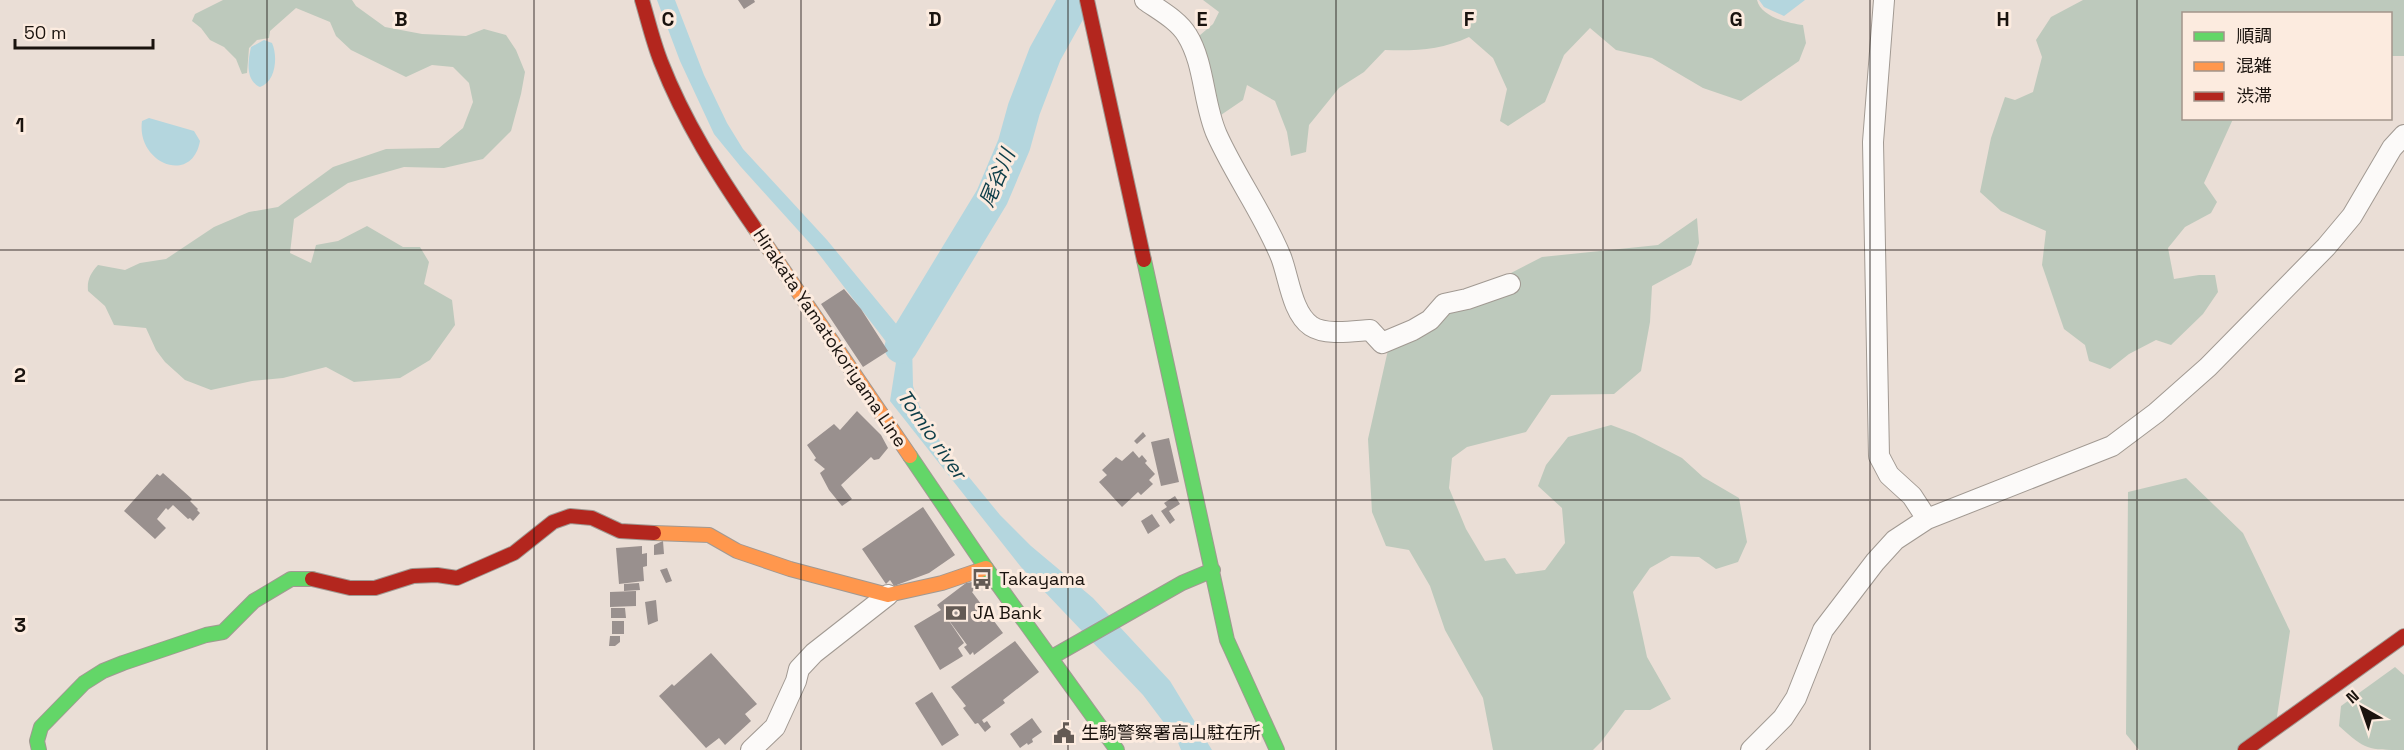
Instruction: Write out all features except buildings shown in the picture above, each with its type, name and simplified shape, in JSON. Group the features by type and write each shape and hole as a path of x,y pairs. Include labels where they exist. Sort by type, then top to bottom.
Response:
{"main road":[{"name":"Hirakata Yamatokoriyama Line","path":"642,0 661,62 693,130 720,177 986,568 1117,750"},
{"path":"1088,0 1227,640 1277,750"},
{"path":"39,750 37,741 42,727 84,683 103,671 123,663 206,635 223,632 254,602 291,579 306,578 350,588 375,588 412,576 436,575 457,578 514,553 553,522 570,516 592,518 620,531 709,535 737,550 790,569 888,595 942,583 986,568"},
{"path":"1052,657 1182,583 1213,570"},
{"path":"2245,750 2404,636"}],"street":[{"path":"1145,0 1177,24 1193,46 1216,133 1268,225 1285,267 1300,315 1312,327 1322,331 1370,330 1382,343 1430,320 1444,304 1510,284"},
{"path":"1884,0 1873,142 1879,456 1889,475 1912,496 1927,519"},
{"path":"1750,750 1783,718 1796,698 1823,630 1895,540 1927,519 2112,446 2156,413 2208,368 2326,247 2352,216 2392,148 2404,135"},
{"path":"751,750 775,726 796,681 799,669 814,653 888,595"}],"green space":[{"path":"223,0 352,0 356,6 385,27 422,34 466,36 484,29 506,35 516,50 525,72 511,131 483,159 444,168 404,167 348,183 294,219 290,253 311,263 316,245 338,241 367,226 403,247 420,247 429,262 424,284 452,300 455,325 430,360 400,378 354,382 326,367 283,378 252,381 211,390 185,380 165,362 156,350 146,328 114,325 105,306 88,291 90,277 98,265 125,270 140,263 166,259 214,227 249,212 278,207 333,167 386,149 439,148 463,128 473,102 469,83 453,67 432,65 406,77 351,50 336,36 330,22 296,8 270,31 269,38 257,40 249,48 247,73 242,74 236,59 224,47 210,40 192,21 195,14"},
{"path":"1203,0 1757,0 1769,15 1783,21 1803,25 1806,43 1799,61 1741,101 1703,88 1652,58 1616,50 1590,28 1564,55 1545,102 1508,126 1500,121 1507,89 1493,58 1469,37 1428,49 1385,50 1364,72 1339,88 1309,125 1306,152 1291,156 1287,132 1275,101 1247,85 1243,100 1218,117 1199,36 1213,24 1219,12"},
{"path":"2083,0 2404,0 2404,56 2392,56 2392,12 2182,12 2182,120 2233,120 2204,183 2217,202 2211,213 2185,227 2168,248 2174,279 2215,275 2218,292 2203,314 2171,345 2156,340 2129,354 2110,369 2089,361 2085,345 2064,329 2042,265 2046,231 2001,211 1980,192 1991,138 2005,97 2015,100 2033,92 2042,57 2036,40 2051,17"},
{"path":"1697,218 1699,243 1691,265 1652,286 1650,322 1641,371 1614,394 1551,395 1526,432 1467,447 1452,458 1449,488 1466,529 1485,561 1505,558 1516,574 1545,570 1565,543 1562,508 1538,486 1546,465 1568,437 1611,425 1635,434 1682,458 1703,477 1739,498 1747,542 1738,562 1716,569 1699,557 1671,556 1650,568 1633,592 1647,657 1671,699 1650,710 1625,710 1593,750 1493,750 1483,698 1445,630 1430,586 1409,550 1386,546 1372,512 1368,439 1388,350 1447,310 1488,302 1511,273 1542,257 1658,245"},
{"path":"2186,478 2243,533 2290,631 2276,723 2244,750 2139,750 2126,734 2128,492"},
{"path":"2395,667 2404,675 2404,750 2374,749 2355,740 2339,726 2341,706"}],"water":[{"name":"Tomio river","path":"657,0 675,0 704,75 727,123 743,149 827,240 912,343 913,386 919,405 941,443 1000,515 1031,546 1093,598 1170,681 1212,750 1181,750 1177,740 1143,695 1021,567 890,401 897,356 815,249 714,134 680,61"},
{"path":"1759,0 1805,0 1784,16 1764,7"},
{"path":"264,40 272,43 275,61 269,80 260,87 255,84 250,75 249,58 251,47"},
{"path":"149,118 194,131 200,141 195,155 187,163 177,166 166,164 156,158 147,148 142,136 142,121"}],"waterway":[{"name":"尾谷川","path":"901,347 992,197 1014,145 1024,109 1045,54 1075,0"}],"traffic: fast":[{"path":"1144,260 1227,640 1277,750"},
{"path":"910,456 986,568 1117,750"},
{"path":"1052,657 1182,583 1213,570"},
{"path":"39,750 37,741 41,727 84,683 103,671 206,635 223,632 254,601 291,579 312,579"}],"traffic: slow":[{"path":"754,227 910,456"},
{"path":"654,533 709,535 737,551 790,569 888,595 942,583 986,568"}],"traffic: jam":[{"path":"642,0 658,54 680,105 715,167 754,227"},
{"path":"1087,0 1144,260"},
{"path":"312,579 350,588 375,588 413,576 437,575 457,578 514,553 553,522 570,516 592,518 620,531 654,533"},
{"path":"2245,750 2404,636"}],"place":[{"name":"Takayama","path":"982,579"},
{"name":"JA Bank","path":"956,613"},
{"name":"生駒警察署高山駐在所","path":"1064,733"}]}
